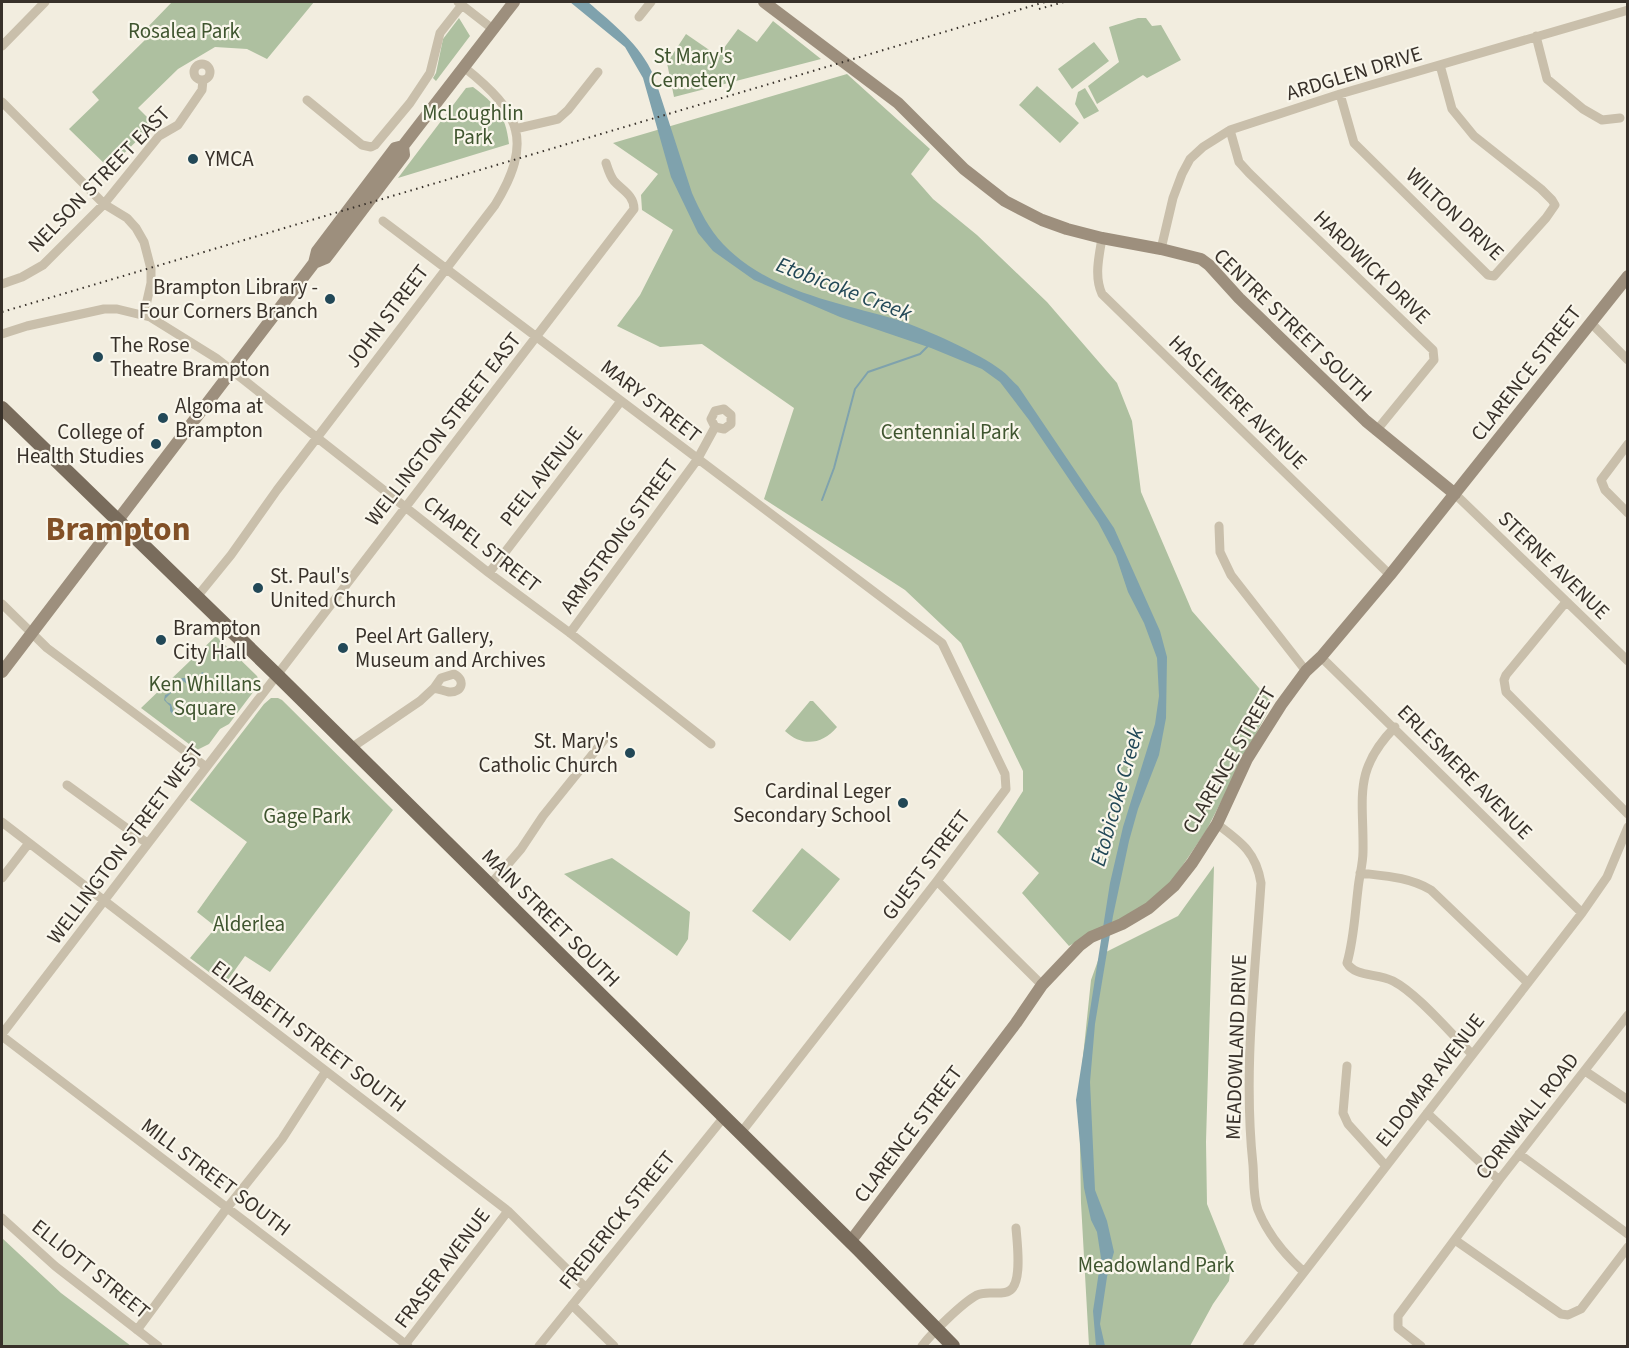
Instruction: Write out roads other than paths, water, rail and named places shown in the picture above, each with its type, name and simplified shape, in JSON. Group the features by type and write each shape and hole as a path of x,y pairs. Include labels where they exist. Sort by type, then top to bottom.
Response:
{"main road":[{"name":"MAIN STREET SOUTH","path":"2,408 351,748 953,1347"}],"street":[{"path":"2,46 45,2"},
{"path":"2,672 314,263 326,258 404,155 404,146 514,2"},
{"path":"639,17 651,2"},
{"name":"CENTRE STREET SOUTH","path":"764,2 898,103 964,169 1005,201 1041,220 1102,238 1161,249 1201,260 1209,265 1239,298 1376,431 1455,494"},
{"path":"307,100 362,145 370,147 375,145 410,103 430,73 440,33 460,3 494,30"},
{"name":"ARDGLEN DRIVE","path":"1161,249 1173,198 1190,159 1203,147 1230,130 1340,94 1628,10"},
{"path":"1536,36 1547,79 1583,109 1602,120 1620,118"},
{"name":"WILTON DRIVE","path":"1340,94 1354,142 1488,275 1494,276 1555,205 1540,189 1474,136 1452,109 1440,65"},
{"path":"465,68 501,100 508,110 515,129 546,123 558,118 568,110 598,72"},
{"name":"NELSON STREET EAST","path":"2,284 22,277 43,265 104,204 159,136 178,125 202,90 203,80"},
{"path":"2,102 104,204 136,228 144,242 151,268 151,283 144,314 104,309 27,326 2,334"},
{"name":"JOHN STREET","path":"196,598 231,555 495,205 515,165 517,145 515,129"},
{"name":"HARDWICK DRIVE","path":"1230,130 1239,162 1249,173 1433,350 1434,360 1376,431"},
{"name":"WELLINGTON STREET EAST","path":"277,675 634,209 634,203 629,195 612,179 606,163"},
{"name":"MARY STREET","path":"383,220 897,610"},
{"name":"HASLEMERE AVENUE","path":"1102,238 1098,286 1102,294 1390,575"},
{"name":"CLARENCE STREET","path":"850,1242 1016,1023 1042,985 1066,958 1091,937 1122,924 1149,908 1174,886 1217,824 1247,759 1306,671 1321,657 1390,575 1628,276"},
{"name":"CHAPEL STREET","path":"144,314 198,345 711,744"},
{"path":"1591,323 1628,360"},
{"name":"PEEL AVENUE","path":"489,573 621,401"},
{"name":"ARMSTRONG STREET","path":"570,633 697,460 715,427"},
{"path":"1628,444 1601,480 1605,490 1628,513"},
{"name":"STERNE AVENUE","path":"1455,494 1628,661"},
{"path":"1219,526 1220,552 1231,575 1306,671"},
{"path":"1566,602 1506,675 1504,686 1506,692 1628,814"},
{"path":"2,604 47,648 206,766"},
{"name":"GUEST STREET","path":"740,1134 1006,789 1005,774 942,643 897,610"},
{"name":"ERLESMERE AVENUE","path":"1321,657 1395,727 1582,913"},
{"name":"WELLINGTON STREET WEST","path":"2,1035 277,675"},
{"path":"351,748 420,701 434,688"},
{"path":"1395,727 1385,737 1368,763 1363,777 1361,806 1363,855 1347,963 1350,969 1356,972 1378,975 1406,988 1472,1054"},
{"path":"489,886 521,849 543,816 604,740"},
{"path":"67,785 147,843"},
{"name":"ELIZABETH STREET SOUTH","path":"2,822 508,1211 586,1288"},
{"name":"MEADOWLAND DRIVE","path":"1217,824 1244,845 1254,857 1261,883 1248,1090 1257,1208 1270,1235 1304,1272"},
{"name":"ELDOMAR AVENUE","path":"1246,1347 1582,913 1607,877 1628,827"},
{"path":"2,878 30,843"},
{"path":"1360,873 1404,878 1431,890 1528,983"},
{"path":"937,881 1042,985"},
{"name":"CORNWALL ROAD","path":"1421,1347 1398,1328 1398,1316 1499,1180 1628,1015"},
{"name":"MILL STREET SOUTH","path":"2,1035 406,1346"},
{"path":"1347,1066 1343,1113 1348,1124 1386,1166"},
{"path":"137,1330 227,1208 282,1139 326,1071"},
{"path":"1585,1071 1628,1100"},
{"path":"1427,1113 1499,1180"},
{"name":"FREDERICK STREET","path":"539,1347 723,1117"},
{"path":"1519,1154 1628,1234"},
{"name":"FRASER AVENUE","path":"406,1346 508,1211"},
{"name":"ELLIOTT STREET","path":"2,1218 55,1266 158,1347"},
{"path":"922,1347 937,1330 978,1294 1008,1292 1014,1287 1018,1259 1016,1228"},
{"path":"1455,1240 1561,1314 1568,1315 1581,1310 1628,1247"},
{"path":"572,1305 614,1347"}],"water":[{"path":"570,2 588,2 625,35 641,54 654,76 698,206 718,238 741,260 761,274 805,293 898,320 937,335 991,363 1018,386 1114,528 1160,631 1167,657 1166,718 1159,755 1138,809 1129,841 1113,916 1095,1024 1090,1082 1095,1190 1107,1221 1114,1252 1107,1277 1100,1324 1105,1346 1096,1346 1093,1311 1101,1258 1097,1232 1091,1220 1084,1188 1076,1100 1110,883 1123,827 1155,724 1159,696 1157,658 1144,623 1128,592 1116,556 1098,522 1029,420 1000,382 982,369 931,348 840,317 754,280 713,251 698,233 671,177 643,78 625,47"},
{"path":"202,672 209,676 203,676 201,680 191,682 189,679 191,680 193,676 199,677"},
{"path":"182,678 191,682 187,684 183,681 165,699 171,704 175,717 164,700 165,695 170,693"}],"waterway":[{"name":"Etobicoke Creek","path":"822,500 834,468 855,389 868,372 920,354 928,346"}],"railway":[{"path":"2,312 1045,2"},
{"path":"1039,9 1064,2"}],"place":[{"name":"YMCA","path":"193,159"},
{"name":"Brampton Library - Four Corners Branch","path":"330,299"},
{"name":"The Rose Theatre Brampton","path":"98,357"},
{"name":"Algoma at Brampton","path":"163,418"},
{"name":"College of Health Studies","path":"156,444"},
{"name":"St. Paul's United Church","path":"258,588"},
{"name":"Brampton City Hall","path":"161,640"},
{"name":"Peel Art Gallery, Museum and Archives","path":"343,648"},
{"name":"St. Mary's Catholic Church","path":"630,753"},
{"name":"Cardinal Leger Secondary School","path":"903,803"}],"district":[{"name":"Brampton","path":"118,529"}],"park label":[{"name":"Rosalea Park","path":"184,31"},
{"name":"St Mary's Cemetery","path":"693,68"},
{"name":"McLoughlin Park","path":"473,125"},
{"name":"Centennial Park","path":"950,432"},
{"name":"Ken Whillans Square","path":"205,696"},
{"name":"Gage Park","path":"307,816"},
{"name":"Alderlea","path":"249,924"},
{"name":"Meadowland Park","path":"1156,1265"}]}
